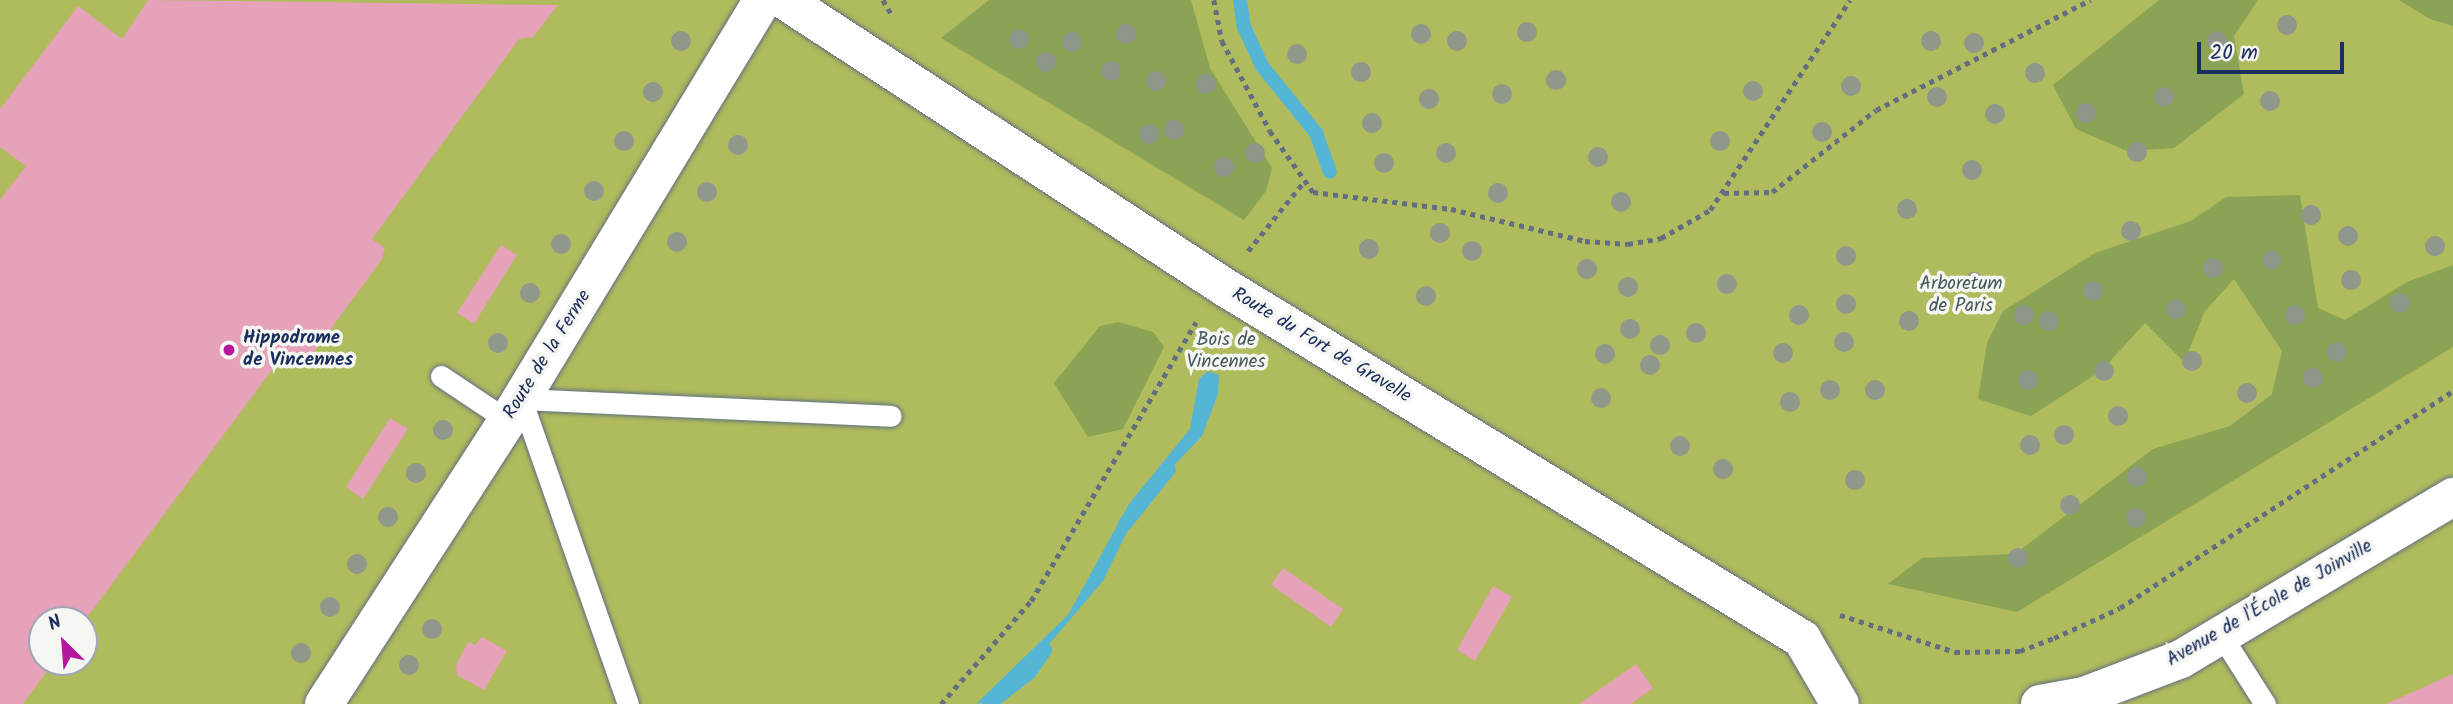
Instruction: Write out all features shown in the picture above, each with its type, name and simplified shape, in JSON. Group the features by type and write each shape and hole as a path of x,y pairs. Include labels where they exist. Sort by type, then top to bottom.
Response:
{"street":[{"name":"Route de la Ferme","path":"324,704 514,409 763,0"},
{"name":"Route du Fort de Gravelle","path":"784,0 1236,272 1802,639 1840,704"},
{"name":"Avenue de l'École de Joinville","path":"2040,704 2096,692 2181,659 2453,497"}],"lane":[{"path":"441,376 514,409 891,416"},
{"path":"514,409 628,704"},
{"path":"2221,635 2266,704"}],"path":[{"path":"883,0 898,23"},
{"path":"1214,0 1222,41 1302,184 1313,192 1451,209 1552,234 1629,244 1687,227 1724,193 1850,0"},
{"path":"1724,193 1772,192 1876,110 2090,0"},
{"path":"941,704 1031,601 1170,359 1236,272 1260,229 1302,184"},
{"path":"1234,249 1236,272"},
{"path":"1236,272 1257,264"},
{"path":"1832,612 1955,652 2032,647 2120,608 2453,391"}],"green space":[{"name":"Bois de Vincennes","path":"0,0 2453,0 2453,704 0,704"},
{"path":"989,0 1191,0 1210,68 1272,168 1266,191 1244,220 941,38"},
{"path":"2159,0 2258,0 2234,36 2244,94 2174,148 2127,151 2076,129 2053,85"},
{"path":"2399,0 2453,0 2453,26 2430,19"},
{"path":"2300,195 2318,308 2345,320 2407,282 2453,265 2453,347 2017,612 1888,584 1922,558 2015,554 2153,449 2230,426 2272,394 2282,351 2234,279 2205,311 2184,362 2145,323 2101,371 2031,416 1978,399 1987,343 2003,311 2095,253 2191,221 2226,197"},
{"path":"1118,322 1153,332 1164,347 1123,429 1088,437 1054,383 1100,326"}],"water":[{"path":"1208,371 1219,375 1218,394 1202,436 1144,497 1103,581 1002,699 976,704 1068,615 1129,504 1190,429 1199,379"}],"building":[{"name":"Hippodrome de Vincennes","path":"148,0 558,5 533,37 519,39 372,239 385,248 382,259 314,352 300,361 287,350 95,606 28,606 28,676 44,676 23,704 0,704 0,200 26,166 0,147 0,109 78,6 122,39"},
{"path":"501,245 517,255 474,324 457,313"},
{"path":"390,418 408,429 363,499 346,487"},
{"path":"1283,568 1343,609 1331,627 1271,585"},
{"path":"1493,586 1512,597 1475,661 1457,650"},
{"path":"482,637 507,651 484,690 457,675 456,665 468,642 475,645"},
{"path":"1636,664 1653,688 1631,704 1579,704"},
{"path":"2453,674 2453,704 2386,704"}],"waterway":[{"path":"1240,0 1244,27 1262,66 1316,133 1330,172"},
{"path":"1125,524 1169,469"},
{"path":"989,704 1029,673 1045,650"}],"place":[{"name":"Hippodrome de Vincennes","path":"229,350"}],"park label":[{"name":"Arboretum de Paris","path":"1961,296"}]}
